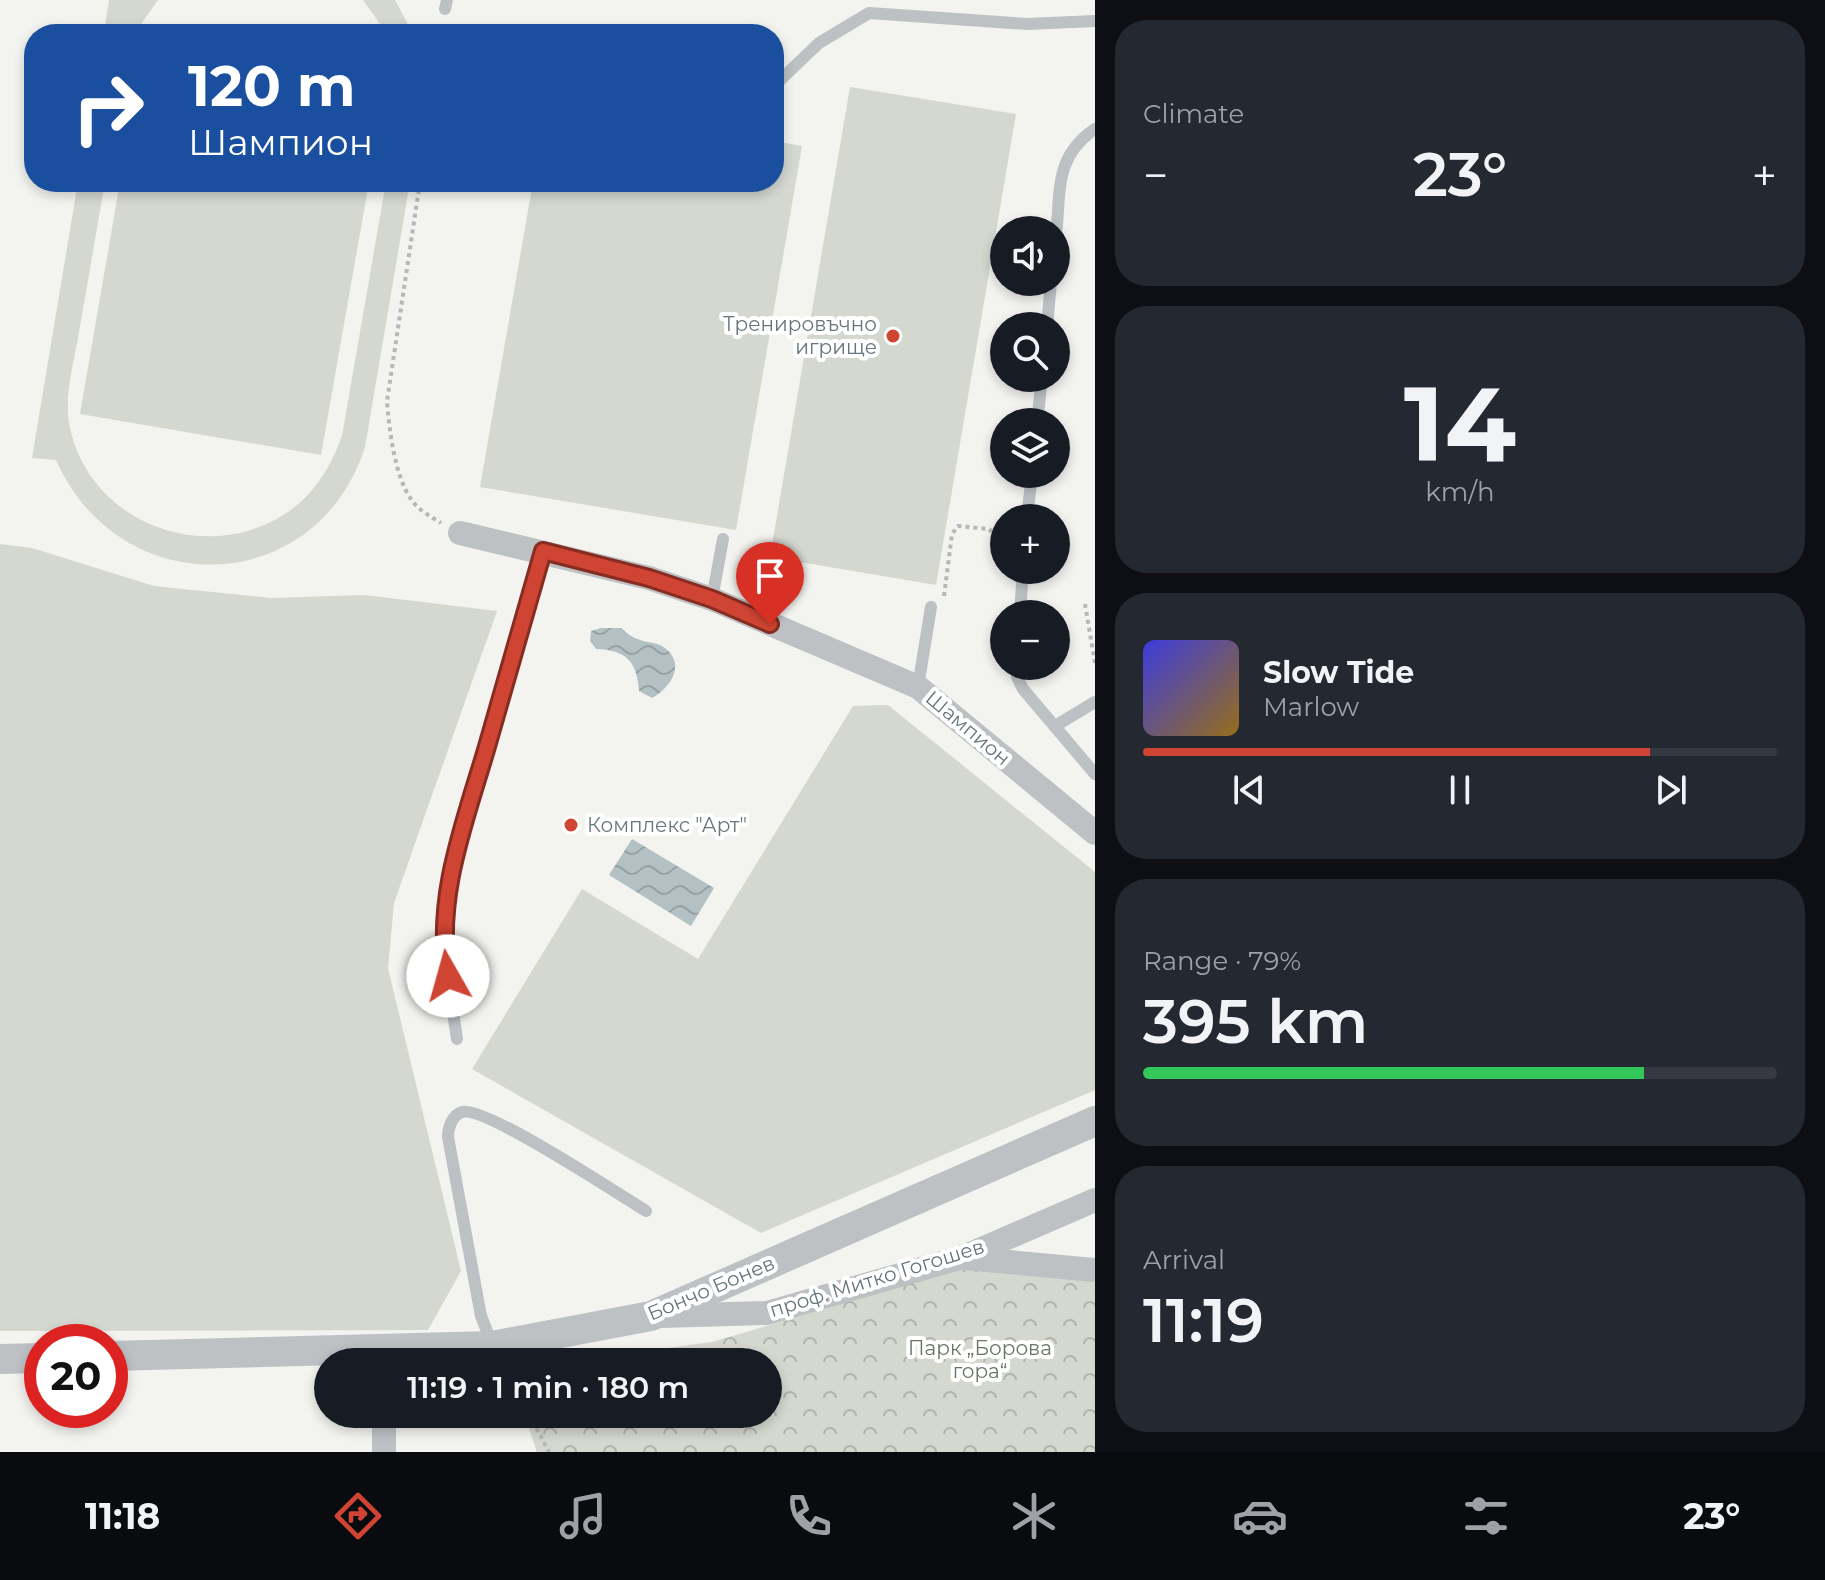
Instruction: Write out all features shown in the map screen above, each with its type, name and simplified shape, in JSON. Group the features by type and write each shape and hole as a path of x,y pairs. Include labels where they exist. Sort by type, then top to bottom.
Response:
{"street":[{"name":"Шампион","path":"460,533 649,578 712,599 918,687 1095,833"},
{"name":"Бончо Бонев","path":"470,1348 651,1316 1095,1121"},
{"name":"проф. Митко Гогошев","path":"651,1316 767,1313 963,1257 1095,1200"},
{"path":"963,1257 1095,1270"},
{"name":"Бончо Бонев","path":"128,1356 314,1356"},
{"path":"0,1359 24,1358"},
{"path":"384,1428 384,1452"}],"lane":[{"path":"784,76 819,43 869,13 1027,24 1095,21"},
{"path":"1058,216 1063,164 1079,140 1095,129"},
{"path":"712,599 723,539"},
{"path":"457,1039 443,945 445,904 457,850 543,551"},
{"path":"918,687 931,607"},
{"path":"1018,680 1095,774"},
{"path":"1055,726 1095,702"},
{"path":"492,1346 481,1316 448,1137 458,1114 469,1112 497,1121 646,1211"}],"path":[{"path":"418,192 387,401 388,423 401,480 411,499 426,514 460,533"},
{"path":"931,607 939,605 946,594 952,534 958,526 990,530"},
{"path":"1085,604 1095,663"},
{"path":"536,1428 549,1452"}],"green space":[{"path":"109,0 158,0 141,24 105,24"},
{"path":"363,0 395,0 408,24 380,24"},
{"name":"Тренировъчно игрище","path":"850,87 1016,114 999,216 990,216 990,267 936,585 770,557"},
{"path":"784,143 802,146 736,530 480,487 531,192 784,192"},
{"path":"76,192 103,192 70,380 70,428 83,463 103,492 130,514 162,528 196,536 230,535 265,525 296,506 324,474 342,436 384,192 408,192 365,447 340,497 305,533 263,556 216,564 169,559 124,540 86,507 56,460 32,458"},
{"path":"118,192 367,192 321,455 80,414"},
{"path":"0,544 32,548 154,586 271,598 365,595 497,611 394,903 388,968 461,1271 428,1330 128,1331 128,1324 24,1324 24,1331 0,1331"},
{"path":"888,705 1095,872 1095,1090 761,1233 472,1069 582,889 698,959 853,706"},
{"name":"Парк „Борова гора“","path":"963,1264 1095,1275 1095,1452 537,1452 529,1428 782,1428 782,1348 668,1348 712,1342"}],"water":[{"path":"621,628 640,640 665,648 675,662 675,669 664,689 652,698 639,691 636,672 628,659 615,652 596,649 590,641 591,631"},
{"path":"632,839 714,888 691,926 609,875"}],"place":[{"name":"Тренировъчно игрище","path":"893,336"},
{"name":"Комплекс \"Арт\"","path":"571,825"}],"route":[{"path":"448,976 443,945 445,904 457,850 543,551 649,578 712,599 770,624"}]}
